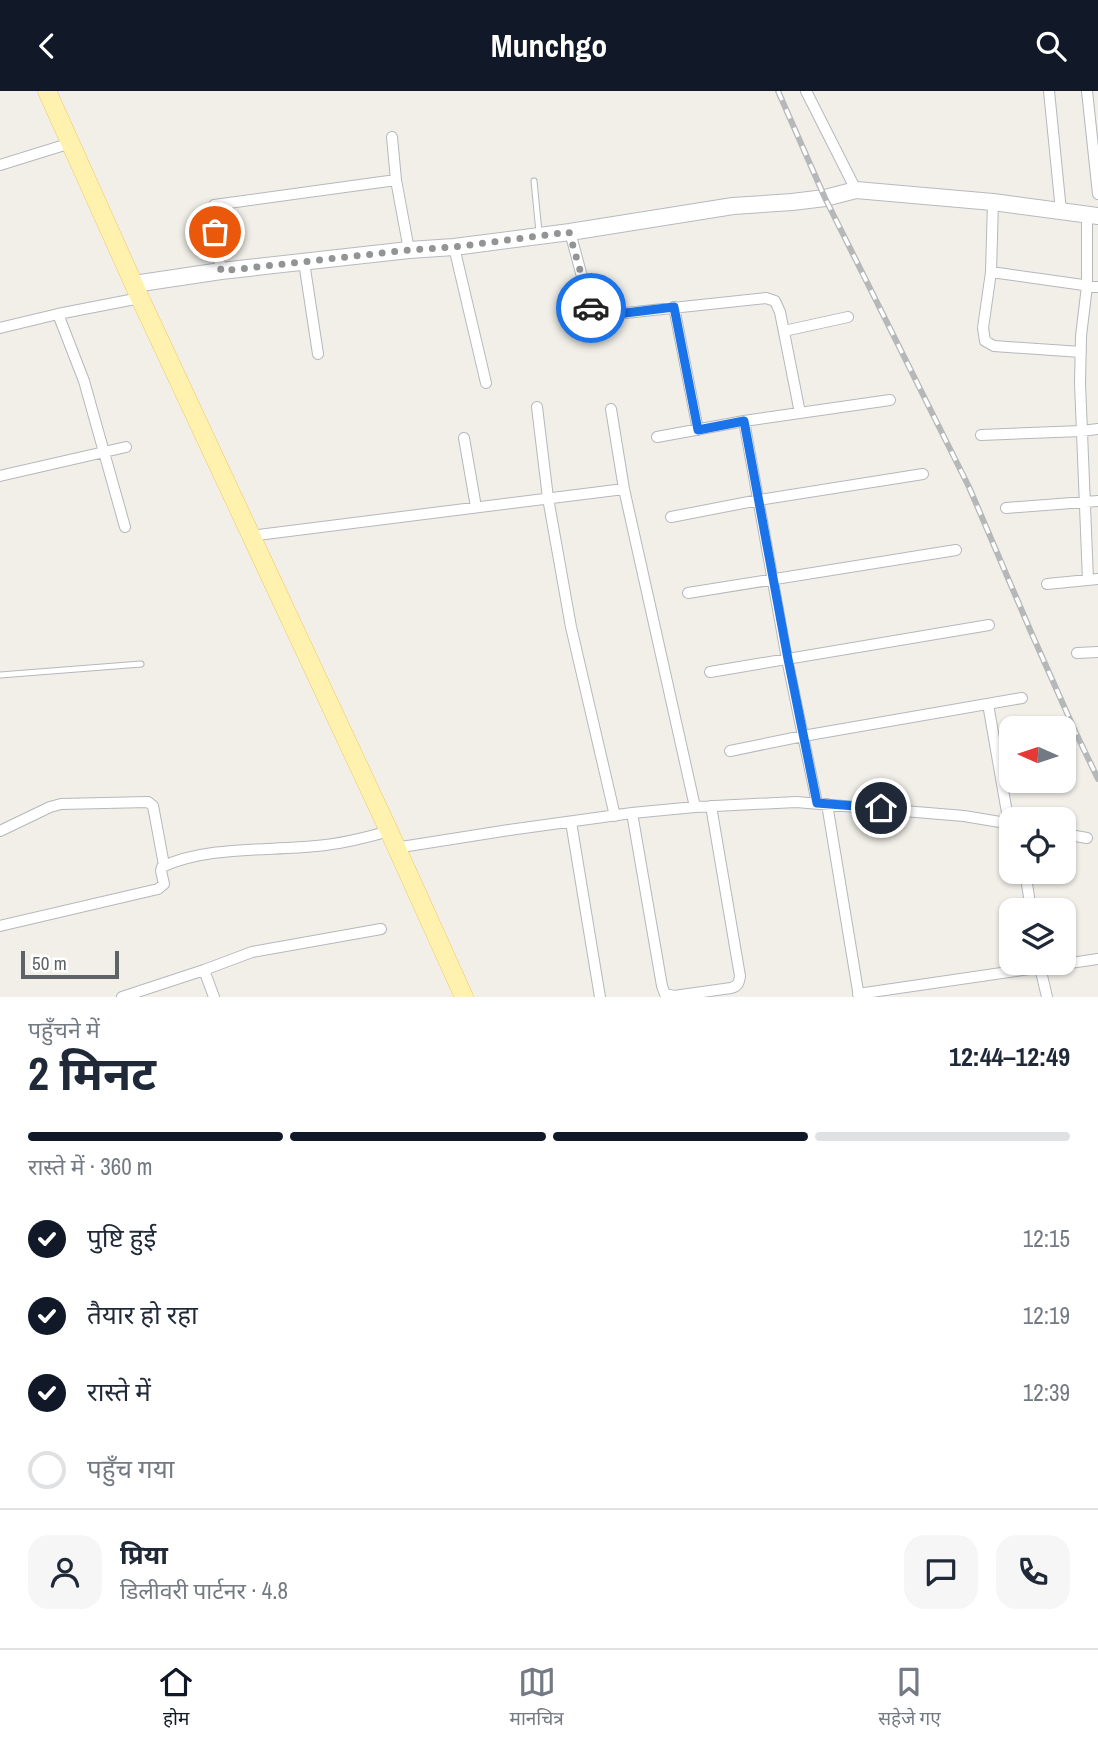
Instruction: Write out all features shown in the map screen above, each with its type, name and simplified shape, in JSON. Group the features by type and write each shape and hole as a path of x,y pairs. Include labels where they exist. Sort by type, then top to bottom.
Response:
{"main road":[{"path":"47,91 464,997"}],"street":[{"path":"806,91 856,190"},
{"path":"1049,91 1061,211"},
{"path":"1087,91 1098,194"},
{"path":"392,137 396,180 409,250"},
{"path":"0,165 71,142"},
{"path":"221,271 212,213 214,205 396,180"},
{"path":"0,328 221,271 454,247 733,206 825,198 856,190 993,202 1092,215 1093,286 1080,352 1080,383 1085,502 1093,580 1047,584"},
{"path":"993,202 991,272 983,328 985,341 994,346 1080,352"},
{"path":"569,232 592,310 597,316 771,299 779,307 800,413"},
{"path":"454,247 486,383"},
{"path":"304,262 318,354"},
{"path":"991,272 1093,286"},
{"path":"674,307 698,430"},
{"path":"58,314 84,381 125,527"},
{"path":"784,331 848,317"},
{"path":"657,437 744,421 890,400"},
{"path":"537,407 548,498 571,627 615,816"},
{"path":"611,409 624,489 695,807"},
{"path":"744,421 803,736 822,803 859,995 999,972"},
{"path":"981,435 1098,429"},
{"path":"464,438 476,507"},
{"path":"0,476 126,447"},
{"path":"671,517 758,500 923,474"},
{"path":"250,536 624,489"},
{"path":"1006,508 1098,501"},
{"path":"688,593 956,550"},
{"path":"710,672 989,625"},
{"path":"1077,653 1098,652"},
{"path":"730,751 1022,698"},
{"path":"988,704 1007,807"},
{"path":"164,865 198,855 509,829 695,807 796,801 964,816 999,822"},
{"path":"0,831 61,804 148,802 154,811 164,865 161,871 163,885 158,889 0,926"},
{"path":"632,814 662,986 666,994 674,996 731,988 740,982 711,806"},
{"path":"571,822 600,997"},
{"path":"1076,836 1087,838"},
{"path":"122,997 252,952 382,929"},
{"path":"1076,961 1098,959"},
{"path":"204,970 214,997"},
{"path":"1042,975 1047,997"}],"lane":[{"path":"534,181 540,235"},
{"path":"0,675 141,664"}],"railway":[{"path":"778,91 825,198 969,487 1098,779"}],"way so far":[{"path":"215,232 221,271 569,232 591,308"}],"route":[{"path":"591,308 597,316 601,316 674,307 698,430 744,421 817,803 881,808"}]}
